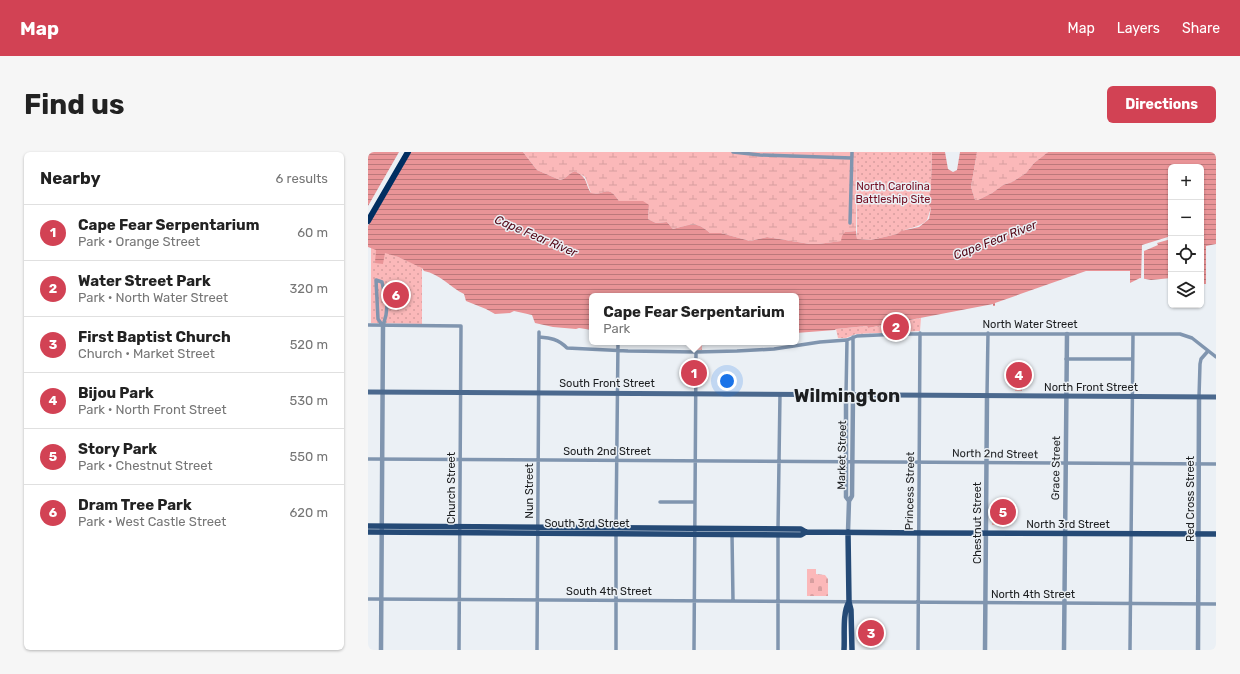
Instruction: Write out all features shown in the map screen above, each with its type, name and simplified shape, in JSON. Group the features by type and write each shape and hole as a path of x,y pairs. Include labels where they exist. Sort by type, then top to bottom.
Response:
{"highway":[{"path":"368,213 404,152"},
{"path":"368,221 408,152"}],"main road":[{"name":"South Front Street","path":"368,392 846,395"},
{"name":"North Front Street","path":"846,395 1216,397"},
{"name":"South 3rd Street","path":"368,526 382,529 778,532"},
{"name":"South 3rd Street","path":"368,532 382,529"},
{"name":"South 3rd Street","path":"695,531 732,534 778,532 801,529 806,532 848,532"},
{"name":"North 3rd Street","path":"848,532 986,534 1216,534"},
{"name":"Market Street","path":"848,532 849,602 851,610 852,650"},
{"name":"Market Street","path":"844,650 845,613 846,606 849,602"}],"street":[{"path":"733,152 760,155 852,158"},
{"path":"850,223 852,152"},
{"path":"381,650 383,326 387,306 382,282 376,280 378,319 383,326"},
{"path":"368,325 383,326"},
{"name":"Church Street","path":"383,326 461,326 459,650"},
{"name":"Nun Street","path":"537,650 539,332"},
{"name":"North Water Street","path":"539,337 554,338 567,348 618,351 696,352 774,349 820,342 847,340 854,337 920,333 1183,335 1192,338 1216,357"},
{"name":"Princess Street","path":"918,650 920,333"},
{"path":"987,396 988,333"},
{"name":"Grace Street","path":"1064,650 1067,334"},
{"path":"1130,650 1133,334"},
{"name":"Market Street","path":"848,532 849,501 852,496 854,337"},
{"name":"Market Street","path":"847,340 846,497 849,501"},
{"path":"616,650 618,345"},
{"name":"Red Cross Street","path":"1198,650 1200,364 1201,359 1208,351"},
{"path":"694,650 696,352"},
{"path":"1066,359 1132,359"},
{"path":"778,650 780,394"},
{"name":"Chestnut Street","path":"985,650 987,396"},
{"name":"South 2nd Street","path":"368,459 846,462"},
{"name":"North 2nd Street","path":"846,462 1216,464"},
{"path":"660,502 695,502"},
{"path":"732,534 733,601"},
{"name":"South 4th Street","path":"368,599 849,602"},
{"name":"North 4th Street","path":"849,602 1216,604"}],"green space":[{"path":"523,152 856,152 856,231 845,232 842,241 810,244 767,237 750,241 721,233 710,233 696,225 673,229 667,222 656,223 648,219 649,205 619,201 609,191 591,193 585,177 575,171 560,180 537,170"},
{"name":"North Carolina Battleship Site","path":"856,152 932,152 929,206 931,208 927,220 924,223 897,234 871,240 857,239"},
{"path":"977,152 1048,152 1034,163 1026,173 1012,182 1003,185 992,193 975,200 971,187"},
{"path":"371,247 422,267 422,324 371,323"},
{"path":"921,318 920,331 856,334 846,338 838,338 836,329 867,326 868,328"},
{"path":"690,345 702,345 702,350 690,350"},
{"path":"1015,366 1022,366 1022,391 1015,391"},
{"path":"1003,504 1013,504 1013,517 1010,517 1011,525 992,525 992,507 1003,507"},
{"path":"807,569 816,569 816,574 825,575 828,579 828,596 807,596"}],"water":[{"name":"Cape Fear River","path":"368,152 523,152 537,170 560,180 575,171 582,176 591,193 609,191 619,201 643,201 649,205 648,219 656,223 667,222 673,229 696,225 710,233 721,233 750,241 767,237 818,244 841,241 845,232 856,231 857,239 871,240 919,227 929,219 931,208 929,206 932,152 945,152 948,169 953,172 957,170 960,152 977,152 971,187 975,200 978,200 1026,173 1034,163 1048,152 1216,152 1216,244 1206,246 1206,284 1204,284 1204,164 1168,164 1168,278 1151,280 1140,278 1130,283 1130,271 1086,271 995,303 995,306 993,306 993,304 868,328 867,326 799,333 799,293 589,293 589,330 553,327 535,323 532,315 514,311 510,313 495,314 466,301 464,294 440,278 398,257 385,253 383,264 375,263 376,250 368,247"}],"pier":[{"path":"399,152 411,152 368,226 368,206"},
{"path":"1168,237 1168,240 1157,243 1158,245 1144,251 1144,280 1141,280 1142,245"}],"place":[{"name":"Dram Tree Park","path":"396,295"},
{"name":"Water Street Park","path":"896,327"},
{"name":"Cape Fear Serpentarium","path":"694,373"},
{"name":"Bijou Park","path":"1019,375"},
{"name":"Story Park","path":"1003,512"},
{"name":"First Baptist Church","path":"871,633"}],"district":[{"name":"Wilmington","path":"847,395"}]}
